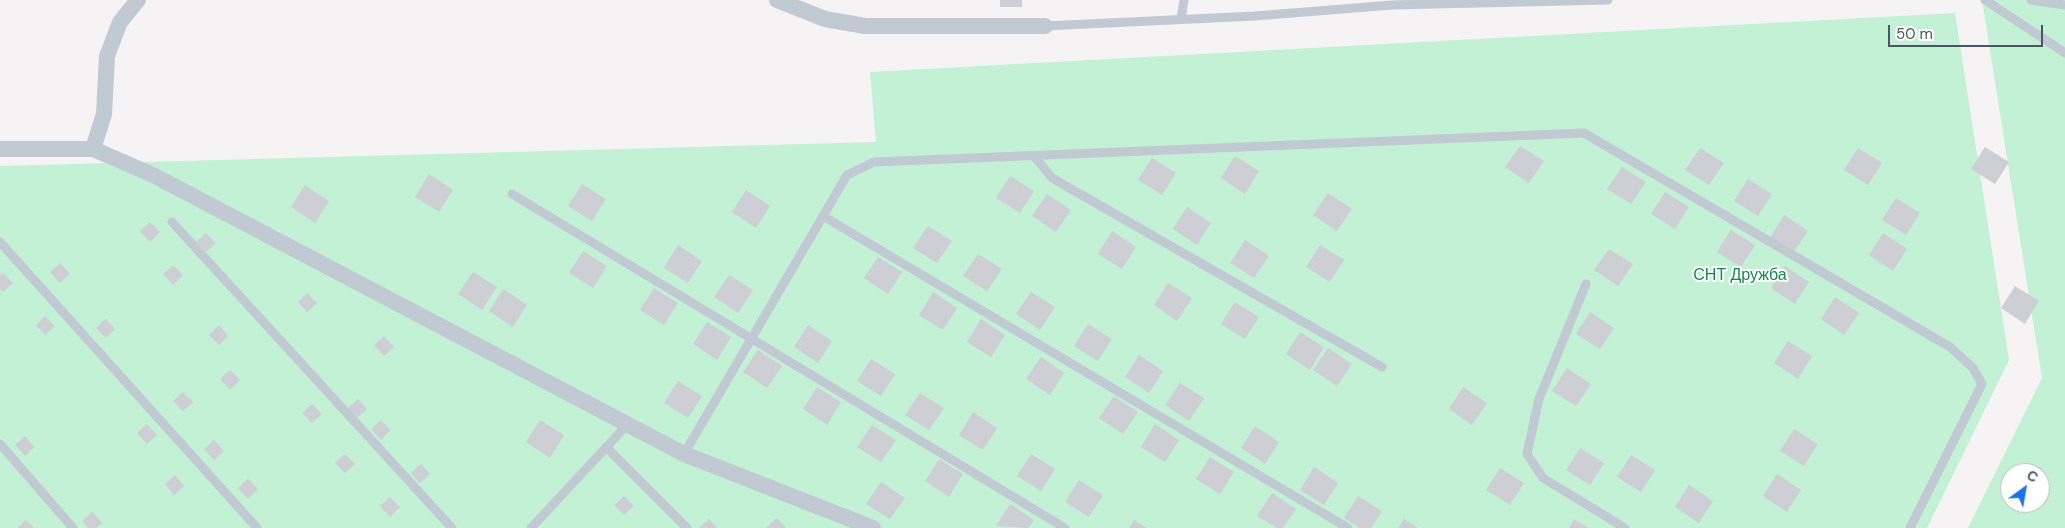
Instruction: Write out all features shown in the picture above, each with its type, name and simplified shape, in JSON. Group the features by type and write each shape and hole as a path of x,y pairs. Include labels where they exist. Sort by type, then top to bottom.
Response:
{"street":[{"path":"93,149 104,114 107,56 120,22 138,0"},
{"path":"777,0 825,19 865,26 902,28 1045,26"},
{"path":"0,149 93,149 153,175 684,454 872,528"}],"lane":[{"path":"1181,19 1184,0"},
{"path":"1045,26 1392,6 1608,0"},
{"path":"1985,0 2065,53"},
{"path":"2031,0 2065,5"},
{"path":"684,454 847,175 874,162 962,156 1034,156 1584,133 1950,347 1973,368 1982,384 1910,528"},
{"path":"1034,156 1052,178 1382,367"},
{"path":"512,194 1065,528"},
{"path":"823,216 1348,528"},
{"path":"172,222 452,528"},
{"path":"0,242 256,528"},
{"path":"1586,284 1539,399 1527,454 1543,478 1625,528"},
{"path":"531,528 627,425"},
{"path":"0,444 73,528"},
{"path":"606,447 687,528"}],"green space":[{"path":"1982,0 2065,0 2065,528 1968,528 2000,463 2000,513 2050,513 2050,463 2000,463 2042,378"},
{"name":"СНТ Дружба","path":"1955,13 2009,360 1927,528 0,528 0,166 876,142 870,72"}],"building":[{"path":"1000,0 1022,0 1022,7 1000,7"},
{"path":"1520,146 1544,161 1529,183 1505,167"},
{"path":"1985,147 2009,162 1995,184 1971,169"},
{"path":"1700,148 1724,163 1709,185 1685,170"},
{"path":"1858,148 1882,163 1868,185 1844,170"},
{"path":"1235,156 1259,171 1245,194 1221,178"},
{"path":"1152,158 1176,173 1162,195 1138,180"},
{"path":"1622,167 1646,182 1631,204 1607,189"},
{"path":"429,174 453,190 439,212 415,197"},
{"path":"1010,176 1034,191 1020,213 996,198"},
{"path":"1748,179 1772,194 1758,216 1734,201"},
{"path":"582,184 606,199 592,221 568,206"},
{"path":"305,185 329,201 315,223 291,207"},
{"path":"746,190 770,206 756,228 732,212"},
{"path":"1665,192 1689,207 1675,229 1651,214"},
{"path":"1328,193 1352,209 1337,231 1313,215"},
{"path":"1047,194 1071,210 1056,232 1032,216"},
{"path":"1896,198 1920,213 1906,235 1882,220"},
{"path":"1187,207 1211,223 1197,245 1173,229"},
{"path":"1784,215 1808,231 1793,253 1770,238"},
{"path":"150,222 160,232 150,242 140,231"},
{"path":"928,226 952,241 937,263 913,248"},
{"path":"1731,230 1755,245 1741,267 1717,252"},
{"path":"1112,231 1136,247 1122,269 1098,254"},
{"path":"206,233 216,243 206,252 196,242"},
{"path":"1883,233 1907,249 1893,271 1869,255"},
{"path":"1245,240 1269,256 1254,278 1230,263"},
{"path":"678,245 702,261 688,283 664,268"},
{"path":"1320,245 1344,260 1330,282 1306,267"},
{"path":"1609,249 1633,264 1618,286 1594,270"},
{"path":"583,251 607,266 593,288 569,273"},
{"path":"978,254 1002,269 987,291 963,276"},
{"path":"878,257 902,272 888,294 864,278"},
{"path":"60,263 70,274 60,283 50,272"},
{"path":"173,265 183,275 173,285 163,274"},
{"path":"1785,266 1809,282 1795,304 1771,288"},
{"path":"473,272 497,287 482,310 458,294"},
{"path":"3,273 13,283 3,292 0,289 0,275"},
{"path":"729,275 753,290 738,313 714,297"},
{"path":"1168,283 1192,298 1177,321 1154,305"},
{"path":"2015,286 2039,301 2025,324 2001,308"},
{"path":"654,288 678,303 664,325 640,310"},
{"path":"503,289 527,305 513,327 489,311"},
{"path":"933,292 957,308 943,330 919,315"},
{"path":"1031,292 1055,307 1040,330 1016,314"},
{"path":"307,293 317,303 307,312 298,302"},
{"path":"1835,297 1859,313 1844,335 1821,319"},
{"path":"1235,302 1259,317 1245,339 1221,324"},
{"path":"1590,312 1614,328 1600,349 1576,334"},
{"path":"45,316 55,326 45,335 36,325"},
{"path":"106,319 115,329 106,338 96,328"},
{"path":"981,319 1005,335 991,357 967,342"},
{"path":"707,322 731,337 717,360 693,344"},
{"path":"1088,324 1112,339 1098,361 1074,346"},
{"path":"219,325 228,336 219,345 209,335"},
{"path":"808,325 832,341 818,363 794,347"},
{"path":"1300,332 1324,347 1310,370 1286,354"},
{"path":"384,336 394,347 384,356 374,345"},
{"path":"1788,341 1812,356 1798,379 1774,363"},
{"path":"1328,348 1352,364 1337,386 1313,370"},
{"path":"758,350 782,366 767,388 743,372"},
{"path":"1139,355 1163,371 1149,393 1125,377"},
{"path":"1041,357 1064,373 1050,395 1026,379"},
{"path":"871,359 895,374 881,396 857,381"},
{"path":"1567,368 1591,384 1576,406 1552,391"},
{"path":"230,370 240,380 230,390 220,379"},
{"path":"678,381 702,396 688,418 664,403"},
{"path":"1180,383 1204,398 1189,421 1165,405"},
{"path":"817,387 841,402 827,425 803,409"},
{"path":"1463,387 1487,403 1472,425 1449,409"},
{"path":"183,392 193,402 183,411 173,401"},
{"path":"920,393 944,408 929,430 905,415"},
{"path":"1114,396 1138,412 1123,434 1099,418"},
{"path":"358,399 367,409 357,418 348,408"},
{"path":"312,404 322,414 312,423 302,413"},
{"path":"973,412 997,428 983,450 959,435"},
{"path":"381,420 390,430 381,440 371,429"},
{"path":"540,420 564,435 550,458 526,442"},
{"path":"147,424 157,435 147,444 137,433"},
{"path":"1155,424 1179,440 1165,462 1141,447"},
{"path":"872,425 896,440 881,462 857,447"},
{"path":"1255,426 1279,442 1265,464 1241,448"},
{"path":"1794,429 1818,444 1804,466 1780,451"},
{"path":"25,436 34,447 25,456 15,445"},
{"path":"214,440 224,451 214,460 204,449"},
{"path":"1580,448 1604,463 1590,485 1566,470"},
{"path":"345,454 355,464 345,473 335,463"},
{"path":"1031,454 1055,469 1041,491 1017,476"},
{"path":"1631,455 1655,470 1641,492 1617,477"},
{"path":"1210,457 1234,472 1220,494 1196,479"},
{"path":"939,459 963,474 949,497 925,481"},
{"path":"421,464 430,474 420,483 411,473"},
{"path":"1314,467 1338,483 1324,505 1300,490"},
{"path":"1500,468 1524,483 1510,505 1486,490"},
{"path":"1777,474 1801,490 1787,512 1763,496"},
{"path":"175,475 184,486 174,495 165,484"},
{"path":"248,479 258,489 248,499 238,488"},
{"path":"1079,480 1103,495 1089,517 1065,502"},
{"path":"881,482 905,498 890,519 866,504"},
{"path":"1689,485 1713,501 1699,523 1675,507"},
{"path":"1272,493 1296,509 1283,528 1277,528 1257,516"},
{"path":"624,496 634,506 624,515 614,505"},
{"path":"1358,496 1382,511 1371,528 1360,528 1344,518"},
{"path":"390,497 400,507 390,517 380,506"},
{"path":"1010,504 1034,520 1028,528 996,526"},
{"path":"92,512 102,523 96,528 88,528 82,521"},
{"path":"777,518 786,528 766,528"},
{"path":"709,519 717,528 699,528"},
{"path":"1404,519 1418,528 1398,528"},
{"path":"1574,519 1588,528 1569,528"},
{"path":"26,520 34,528 17,528"},
{"path":"1134,520 1147,528 1129,528"}]}
